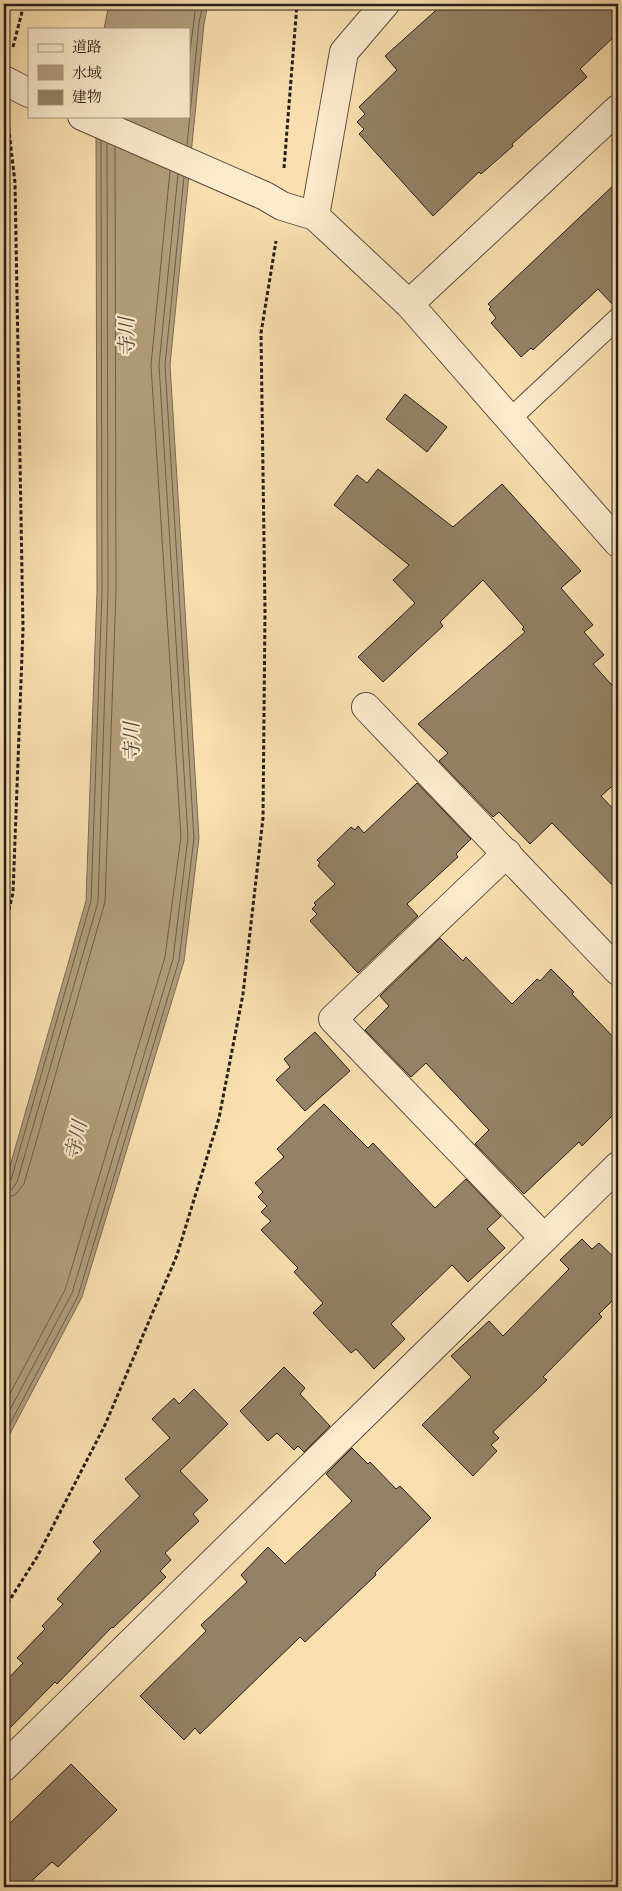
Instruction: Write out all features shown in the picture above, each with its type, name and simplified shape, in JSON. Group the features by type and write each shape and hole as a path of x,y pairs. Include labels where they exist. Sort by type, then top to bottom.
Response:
{"street":[{"path":"315,216 344,52 385,4"},
{"path":"4,80 28,93"},
{"path":"409,304 618,109"},
{"path":"86,118 273,201 315,216 409,304 618,543"},
{"path":"366,707 508,853 618,970"},
{"path":"508,853 333,1019 544,1238"},
{"path":"4,1767 618,1166"}],"lane":[{"path":"510,419 618,318"}],"path":[{"path":"4,930 13,893 23,629 15,183 4,80 24,4"},
{"path":"4,1609 37,1557 105,1425 178,1255 219,1118 243,994 263,818 264,611 260,333 273,201 297,4"}],"water":[{"name":"寺川","path":"109,4 208,4 204,24 170,365 199,838 184,961 82,1297 4,1445 4,1187 86,901 97,592 96,118 190,118 190,28 104,28"}],"building":[{"path":"443,4 618,4 618,33 580,69 587,77 512,144 513,146 481,174 479,172 433,216 359,134 364,129 357,122 365,114 359,107 397,70 385,56"},
{"path":"618,181 618,306 615,307 598,289 533,350 531,348 521,357 491,323 496,318 489,309 491,307 488,304"},
{"path":"405,394 447,427 427,452 386,419"},
{"path":"378,469 453,527 502,484 581,571 561,588 593,625 584,632 604,655 593,664 618,692 618,781 601,796 618,814 618,891 552,823 530,844 499,812 493,817 439,761 448,753 418,724 525,632 522,629 524,627 483,580 440,622 443,626 383,682 358,657 415,603 393,580 409,565 334,505 357,475 367,483"},
{"path":"417,783 471,839 456,854 458,857 407,904 418,916 358,973 310,921 317,914 312,909 316,905 314,903 335,884 318,866 320,863 317,860 351,827 355,830 358,826 364,833"},
{"path":"440,938 463,961 466,957 512,1004 537,979 540,981 551,969 618,1042 618,1110 582,1146 579,1142 524,1194 475,1144 489,1130 426,1063 411,1077 365,1030 389,1006 380,996"},
{"path":"315,1032 350,1071 305,1111 276,1080 290,1067 284,1059"},
{"path":"324,1104 368,1148 373,1143 435,1208 466,1179 501,1216 487,1229 505,1248 468,1282 452,1265 391,1324 405,1339 374,1369 356,1349 351,1353 313,1313 323,1303 294,1272 298,1268 261,1230 271,1221 261,1212 267,1206 258,1197 263,1192 255,1183 284,1157 277,1149"},
{"path":"582,1239 592,1249 599,1243 618,1261 618,1295 599,1314 602,1317 543,1377 547,1380 493,1432 499,1438 491,1445 497,1451 473,1476 422,1425 471,1377 451,1356 489,1321 503,1336 569,1269 560,1260"},
{"path":"284,1367 305,1388 300,1394 330,1426 304,1452 298,1446 294,1450 277,1433 268,1441 240,1411"},
{"path":"194,1389 228,1424 180,1471 208,1500 193,1514 199,1521 165,1553 171,1560 160,1571 166,1577 112,1627 57,1684 55,1682 4,1734 4,1683 23,1663 17,1658 45,1629 42,1626 63,1604 57,1599 101,1551 93,1542 140,1496 125,1479 170,1438 152,1419 174,1398 179,1404"},
{"path":"352,1448 368,1464 370,1462 396,1489 400,1486 431,1518 375,1573 376,1575 305,1642 300,1637 200,1734 195,1728 184,1740 140,1696 206,1631 201,1625 247,1582 241,1575 268,1547 285,1564 352,1501 326,1474"},
{"path":"71,1764 117,1810 58,1867 52,1862 25,1887 4,1887 4,1829"}]}
